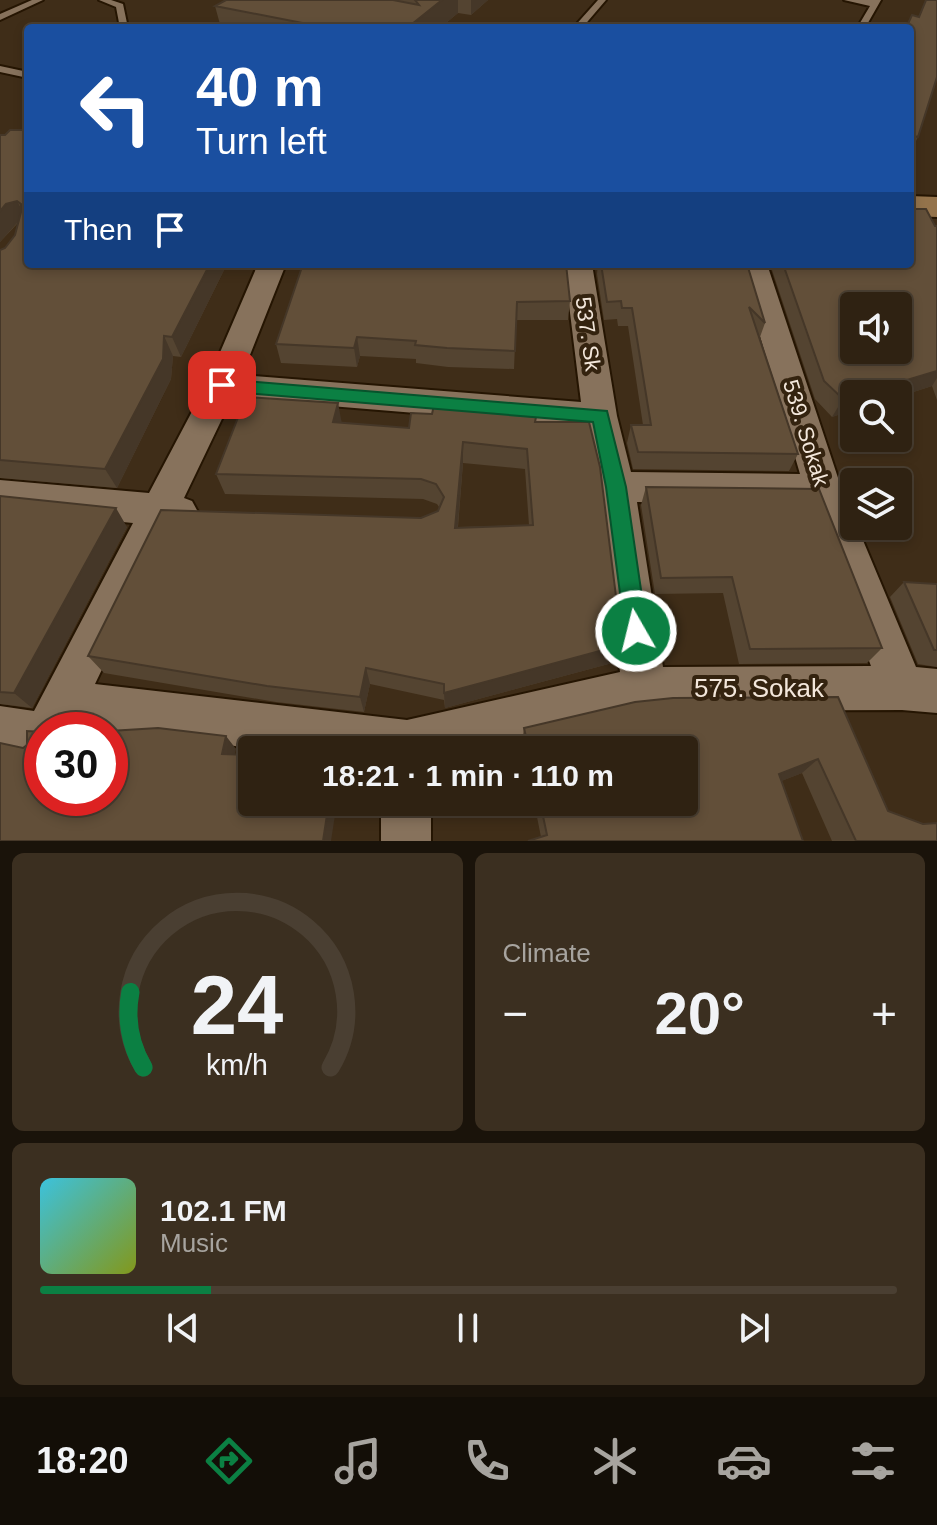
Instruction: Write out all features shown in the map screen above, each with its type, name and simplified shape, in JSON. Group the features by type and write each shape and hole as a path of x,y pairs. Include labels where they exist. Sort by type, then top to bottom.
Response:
{"street":[{"path":"57,712 222,385 270,268"},
{"name":"537. Sk","path":"579,268 600,416 616,487 644,689"},
{"name":"539. Sokak","path":"754,268 823,489 920,690"},
{"path":"222,385 600,416"},
{"path":"616,487 823,489"},
{"path":"0,495 158,511 220,513"},
{"name":"575. Sokak","path":"452,736 644,689 920,690"},
{"name":"575. Sokak","path":"0,729 24,726"},
{"name":"575. Sokak","path":"128,728 244,736"},
{"path":"406,816 406,841"}],"lane":[{"path":"0,17 39,0"},
{"path":"103,0 120,6 123,24"},
{"path":"848,0 876,2 863,24"},
{"path":"580,24 598,1"},
{"path":"0,69 24,74"}],"building":[{"path":"226,0 393,0 419,5 415,0 442,0 412,24 307,24 215,6"},
{"path":"926,0 937,0 937,77 918,137 914,136 914,24 908,24 912,15 919,17"},
{"path":"10,130 24,130 24,268 208,268 172,337 164,336 163,359 105,469 0,460 0,250 15,235 21,212 21,204 17,201 6,204 0,211 0,135"},
{"path":"914,209 926,209 937,226 937,371 907,380 840,380 840,396 824,381 784,268 914,268"},
{"path":"302,268 566,268 570,301 517,302 515,351 447,348 415,345 416,341 357,337 354,348 276,344"},
{"path":"602,268 748,268 765,323 749,307 798,454 638,452 631,425 651,425 632,308 622,308 621,301 607,302"},
{"path":"246,397 338,403 333,422 409,428 411,413 432,414 434,405 536,417 535,422 589,422 600,467 622,645 444,693 444,684 366,668 360,697 267,686 88,656 161,510 421,518 438,511 444,497 436,484 421,479 216,474","holes":["463,442 527,449 533,525 455,528"]},
{"path":"646,487 819,489 882,648 750,649 732,577 661,578"},
{"path":"0,496 116,508 14,693 0,692"},
{"path":"904,582 937,584 937,650 934,650"},
{"path":"838,697 888,811 923,824 937,823 937,841 856,841 818,759 779,774 803,841 528,841 547,835 543,816 698,816 698,736 526,736 524,728 635,702 673,698"},
{"path":"158,728 226,736 222,754 238,755 238,816 327,816 323,841 0,841 0,743 24,747 24,816 128,816 128,730"}],"route":[{"path":"222,385 600,416 616,487 636,631"}]}
